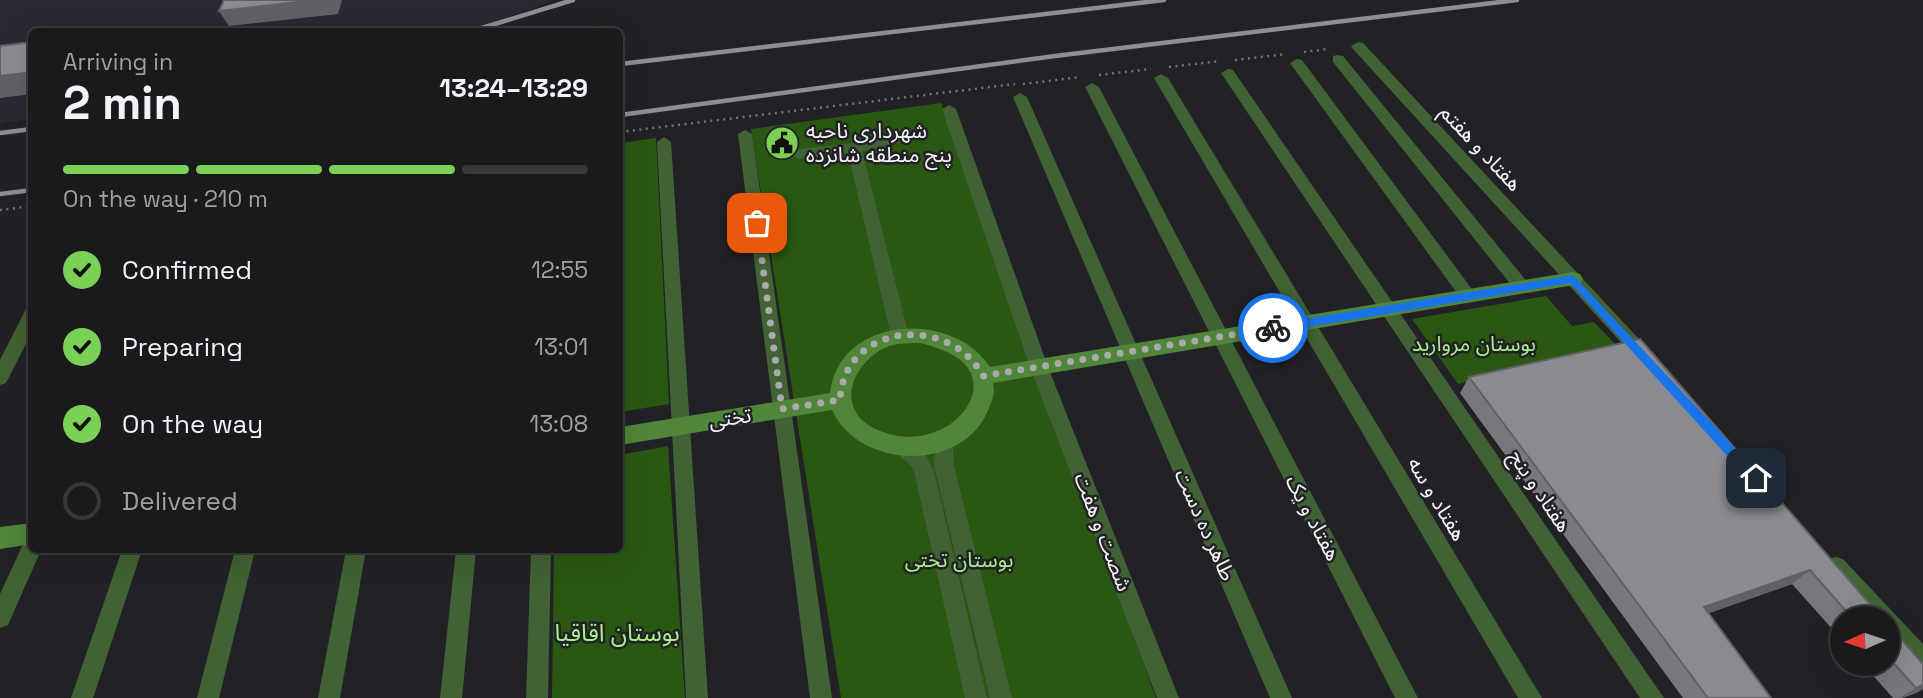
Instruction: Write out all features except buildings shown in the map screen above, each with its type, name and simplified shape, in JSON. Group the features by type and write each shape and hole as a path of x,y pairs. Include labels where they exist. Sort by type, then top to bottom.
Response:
{"main road":[{"path":"983,376 1573,279"},
{"path":"922,335 942,339 961,348 974,360 983,376 985,394 979,412 967,428 948,440 926,447 902,448 880,443 860,432 847,417 840,400 841,382 849,366 862,352 880,341 900,336 922,335"},
{"name":"تختی","path":"623,436 840,400"},
{"path":"0,538 28,534"}],"street":[{"name":"هفتاد و هفتم","path":"1358,46 1658,371"},
{"path":"1297,56 1468,296"},
{"path":"1338,59 1522,287"},
{"name":"هفتاد و پنج","path":"1227,65 1653,698"},
{"name":"هفتاد و سه","path":"1162,71 1305,323 1531,698"},
{"name":"هفتاد و یک","path":"1092,87 1407,698"},
{"name":"طاهر ده دست","path":"1020,97 1280,698"},
{"name":"شصت و هفت","path":"949,109 1039,367 1168,698"},
{"path":"745,134 821,698"},
{"path":"799,153 854,148 909,138"},
{"path":"664,142 697,698"},
{"path":"854,148 900,336"},
{"path":"0,378 28,321"},
{"path":"948,440 944,452 944,466 1001,698"},
{"path":"902,448 917,457 924,471 976,698"},
{"path":"942,550 945,543 951,540 964,546"},
{"path":"0,618 29,553"},
{"path":"82,698 131,553"},
{"path":"208,698 244,553"},
{"path":"329,698 355,553"},
{"path":"451,698 466,553"},
{"path":"537,698 541,553"},
{"path":"1828,556 1873,606"},
{"path":"1900,635 1923,660"}],"path":[{"path":"623,132 1227,65 1358,46"},
{"path":"0,210 28,206"}],"shaded area":[{"path":"0,0 554,0 480,28 28,28 28,119 0,123"}],"green space":[{"name":"بوستان تختی","path":"941,103 1156,698 841,698 751,129"},
{"path":"656,138 669,404 623,412 623,143"},
{"name":"بوستان مروارید","path":"1546,296 1572,326 1594,322 1617,346 1458,384 1412,319"},
{"name":"بوستان اقاقیا","path":"668,446 685,698 552,698 554,553 623,553 623,454"}],"railway":[{"path":"482,28 573,0"},
{"path":"623,64 1164,0"},
{"path":"623,115 1055,56 1517,0"},
{"path":"0,133 28,130"},
{"path":"0,194 28,190"}],"way so far":[{"path":"757,223 782,409 840,400 841,382 849,366 862,352 880,341 900,336 922,335 942,339 961,348 974,360 983,376 1273,328"}],"place":[{"name":"شهرداری ناحیه پنج منطقه شانزده","path":"782,143"}],"route":[{"path":"1273,328 1573,279 1756,478"}]}
